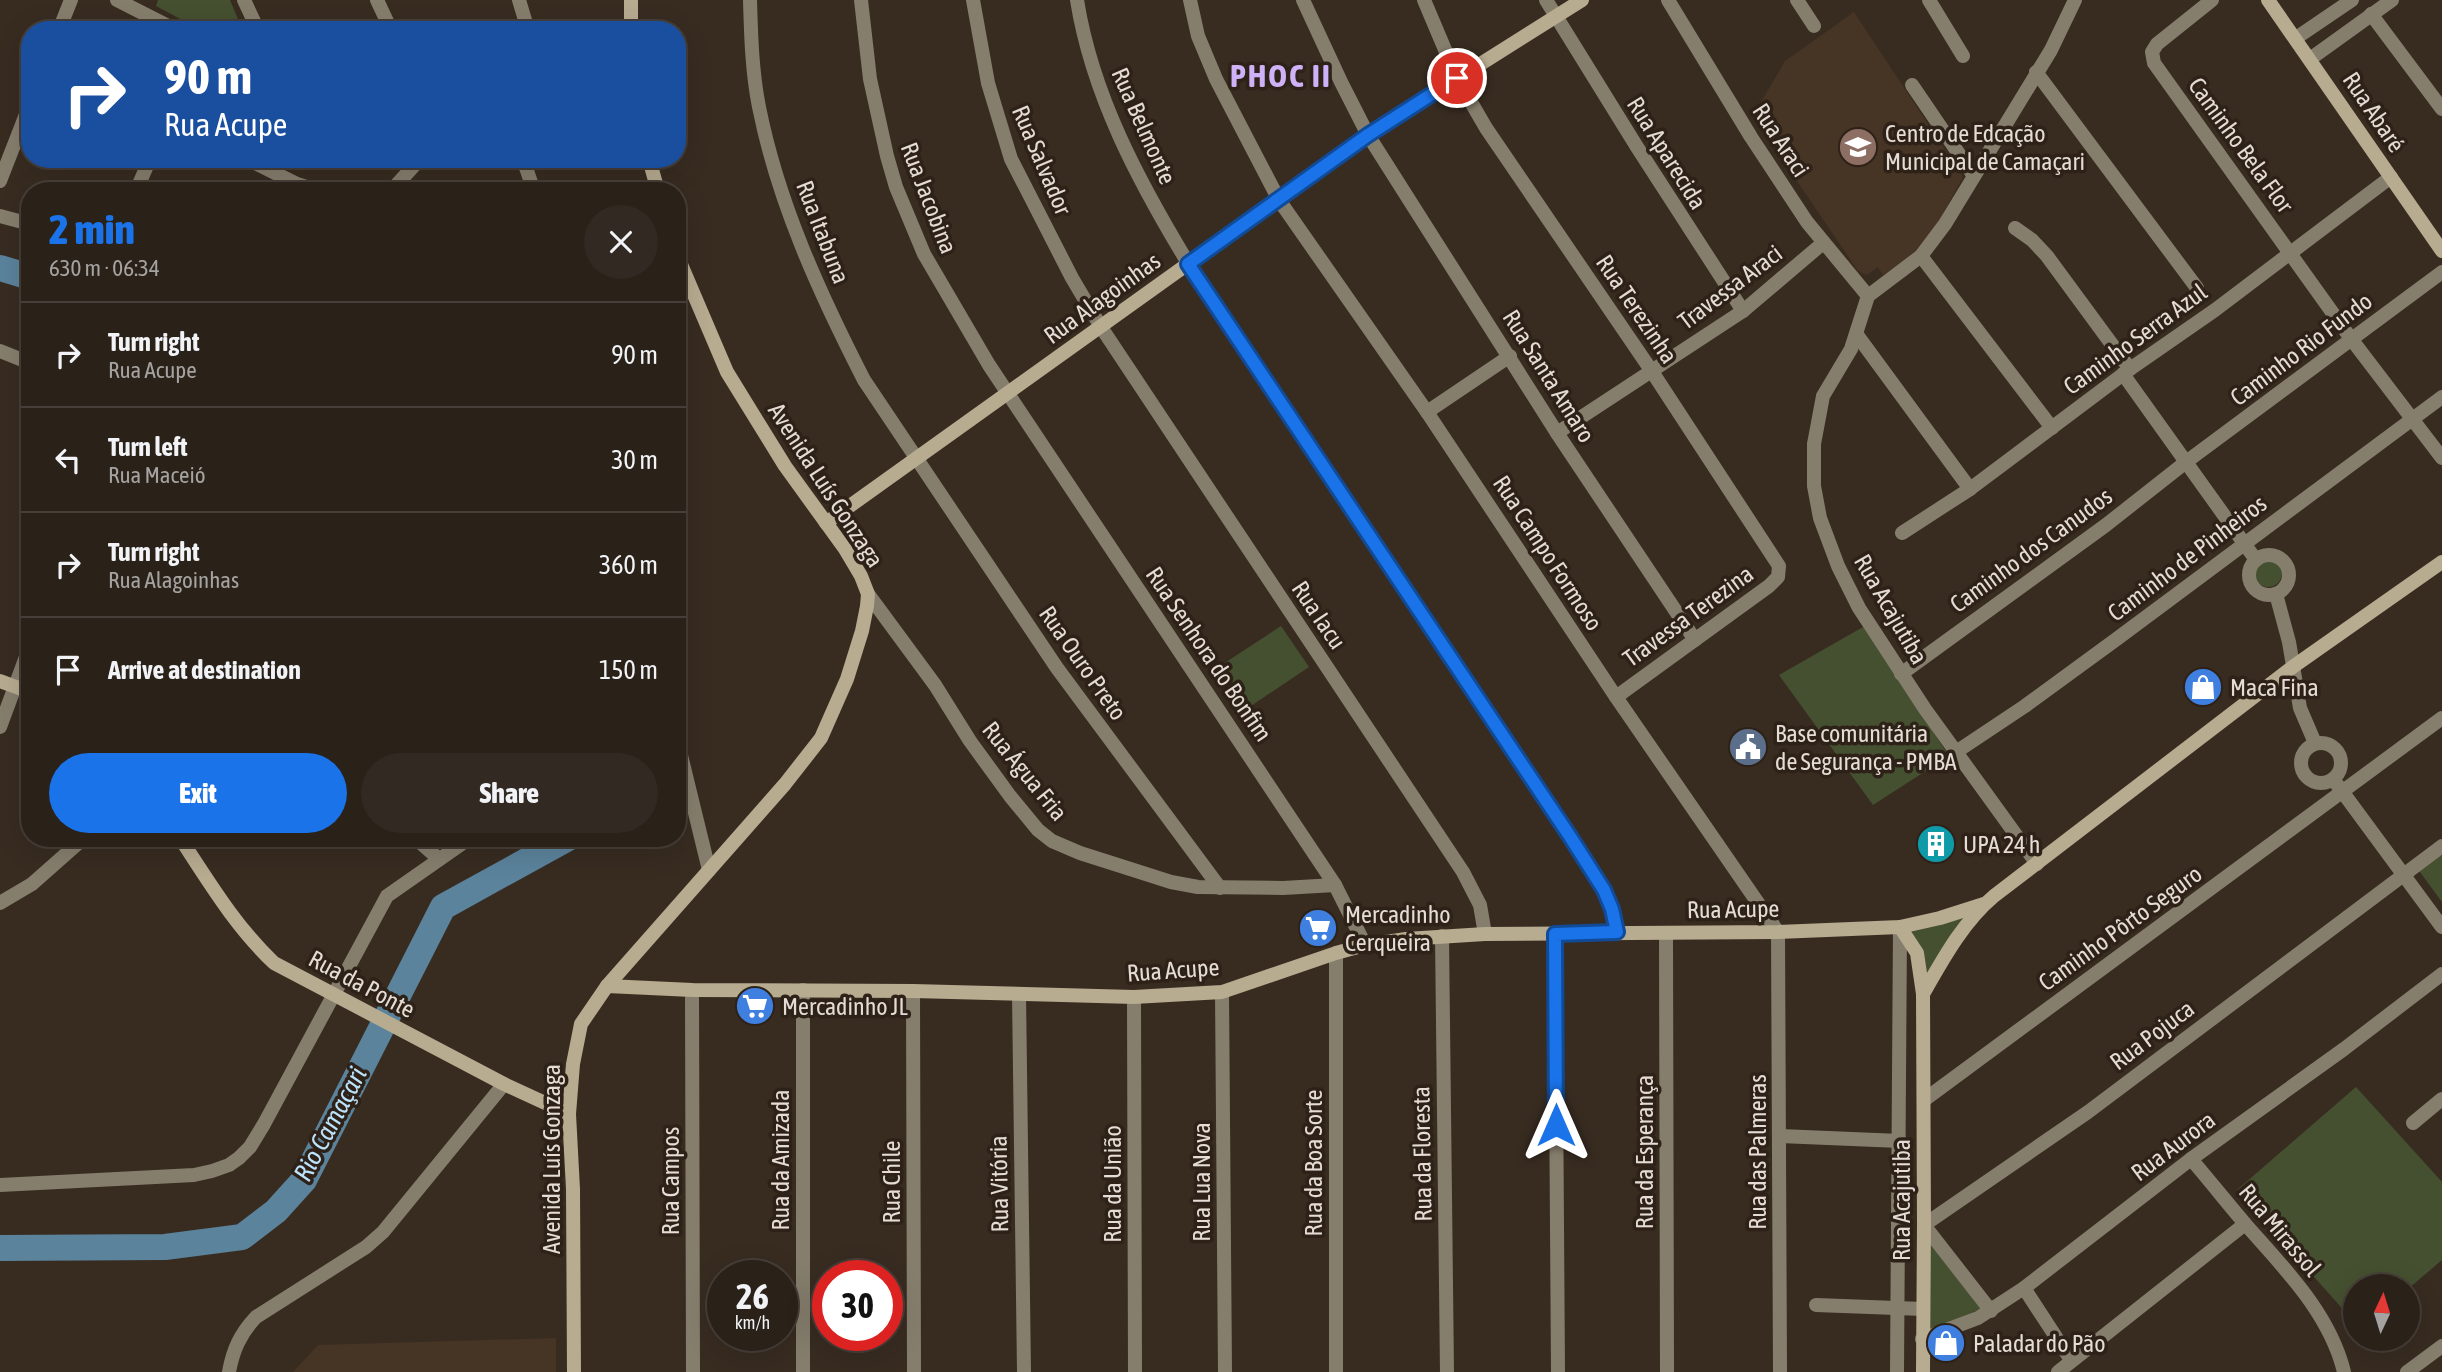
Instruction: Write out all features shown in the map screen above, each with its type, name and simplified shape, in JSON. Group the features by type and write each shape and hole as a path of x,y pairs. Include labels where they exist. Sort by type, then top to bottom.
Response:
{"street":[{"path":"63,21 71,0"},
{"path":"117,0 141,5 163,21"},
{"path":"244,0 254,21"},
{"path":"377,0 387,21"},
{"path":"519,0 525,21"},
{"path":"631,0 631,21"},
{"name":"Rua Itabuna","path":"750,0 758,104 777,176 799,238 839,332 864,380 915,459"},
{"name":"Rua Jacobina","path":"861,0 870,79 896,187 930,264 1008,393"},
{"name":"Rua Salvador","path":"973,0 988,83 1012,159 1072,278 1101,327"},
{"name":"Rua Belmonte","path":"1077,0 1084,40 1107,109 1158,213 1188,264 1604,890 1617,932"},
{"name":"Rua Campo Formoso","path":"1189,0 1198,36 1216,79 1279,200 1427,412 1616,697 1778,932"},
{"name":"Rua Santa Amaro","path":"1303,0 1368,135 1557,433 1695,640"},
{"name":"Rua Terezinha","path":"1424,0 1457,78 1486,128 1651,370 1779,566"},
{"name":"Rua Aparecida","path":"1546,0 1672,204 1743,311"},
{"name":"Rua Alagoinhas","path":"826,523 1368,135 1583,0"},
{"name":"Rua Araci","path":"1668,0 1751,137 1823,243 1868,296"},
{"path":"1797,0 1814,26"},
{"path":"1929,0 1963,56"},
{"path":"1868,296 1921,256 1945,224 2051,50 2076,0"},
{"name":"Caminho Bela Flor","path":"2212,0 2157,44 2152,55 2154,63 2352,340 2442,458"},
{"path":"2296,38 2352,0"},
{"path":"2310,59 2392,0"},
{"name":"Rua Abaré","path":"2270,1 2442,251"},
{"path":"2371,14 2442,108"},
{"path":"2036,72 2197,288"},
{"path":"1912,85 1974,176"},
{"path":"0,181 21,127"},
{"path":"265,168 294,182"},
{"path":"399,182 412,168"},
{"name":"Caminho Serra Azul","path":"1902,533 1970,489 2391,177"},
{"path":"0,216 21,222"},
{"path":"2015,228 2032,240 2047,256 2186,462 2256,560"},
{"name":"Travessa Araci","path":"1557,433 1743,311 1823,243"},
{"path":"1921,256 2052,428"},
{"name":"Caminho Rio Fundo","path":"2186,462 2442,272"},
{"name":"Avenida Luís Gonzaga","path":"574,1372 573,1189 569,1114 576,1039 585,1017 607,986 785,784 821,738 847,679 865,619 868,594 856,567 785,466 738,391 686,276"},
{"name":"Rua Acajutiba","path":"1868,296 1852,349 1828,387 1821,405 1814,444 1816,504 1820,519 1864,618 2037,864"},
{"name":"Rua Iacu","path":"1101,327 1463,872 1480,905 1485,934"},
{"path":"1857,335 1970,489"},
{"path":"0,351 21,359"},
{"path":"1427,412 1510,356"},
{"name":"Rua Senhora do Bonfim","path":"1008,393 1335,885 1365,945"},
{"name":"Caminho de Pinheiros","path":"1956,752 2025,706 2442,397"},
{"name":"Rua Ouro Preto","path":"915,459 1056,668 1220,888"},
{"name":"Caminho dos Canudos","path":"1901,674 2106,525 2186,462"},
{"path":"2270,555 2284,562 2289,576 2287,584 2276,594 2260,593 2250,581 2251,566 2256,560 2270,555"},
{"path":"1923,994 1949,949 1984,904 2294,666 2442,562"},
{"name":"Travessa Terezina","path":"1616,697 1774,582 1780,572 1779,566"},
{"name":"Rua Água Fria","path":"868,594 935,685 970,741 1038,830 1052,841 1080,853 1171,881 1220,888 1335,885"},
{"path":"2276,594 2294,666 2300,708 2315,743"},
{"path":"0,727 21,670"},
{"path":"0,681 21,688"},
{"name":"Caminho Pôrto Seguro","path":"1924,1100 2442,718"},
{"path":"2315,743 2329,744 2339,754 2341,767 2333,779 2319,783 2302,771 2301,758 2304,751 2315,743"},
{"path":"686,775 709,870"},
{"path":"2333,779 2404,876 2437,909 2442,927"},
{"name":"Rua Pojuca","path":"1924,1225 2088,1112 2442,846"},
{"path":"0,903 33,884 73,847"},
{"name":"Rua da Ponte","path":"186,847 234,919 255,945 274,962 504,1084 569,1114"},
{"path":"425,847 439,859"},
{"path":"0,1185 194,1175 229,1165 250,1147 264,1124 387,896 457,847"},
{"name":"Rua Acupe","path":"607,986 692,990 914,991 1134,997 1222,992 1365,945 1485,934 1778,932 1900,927 1984,904"},
{"path":"1897,1372 1900,927"},
{"name":"Rua Acajutiba","path":"1900,927 1917,953 1923,994 1923,1372"},
{"name":"Rua das Palmeras","path":"1778,932 1780,1372"},
{"name":"Rua da Esperança","path":"1666,933 1667,1372"},
{"path":"1555,934 1558,1372"},
{"name":"Rua da Floresta","path":"1443,936 1447,1372"},
{"name":"Rua da Boa Sorte","path":"1336,953 1336,1372"},
{"name":"Rua Aurora","path":"1922,1339 1991,1311 2024,1288 2191,1159 2344,1049 2442,974"},
{"name":"Rua Campos","path":"692,990 693,1372"},
{"name":"Rua da Amizada","path":"803,990 803,1372"},
{"name":"Rua Chile","path":"914,991 914,1372"},
{"name":"Rua Lua Nova","path":"1222,992 1225,1372"},
{"name":"Rua Vitória","path":"1019,995 1024,1372"},
{"name":"Rua da União","path":"1134,997 1135,1372"},
{"path":"229,1372 234,1349 244,1329 256,1317 366,1247 383,1232 504,1084"},
{"path":"2413,1122 2442,1099"},
{"path":"1780,1136 1900,1141"},
{"name":"Rua Mirassol","path":"2191,1159 2275,1257 2316,1311 2339,1352 2344,1372"},
{"path":"2058,1372 2245,1224"},
{"path":"1924,1225 1991,1311"},
{"path":"2024,1288 2071,1360"},
{"path":"1816,1305 1923,1309"},
{"path":"2407,1372 2442,1346"}],"shaded area":[{"name":"Centro de Edcação Municipal de Camaçari","path":"1854,12 1963,177 1934,230 1916,253 1883,275 1878,267 1867,275 1858,271 1753,116 1785,61"},
{"path":"556,1338 556,1372 293,1372 318,1345"}],"green space":[{"path":"158,0 230,0 239,21 184,21 156,6"},
{"path":"2268,559 2278,563 2282,573 2278,583 2268,587 2258,583 2254,573 2258,563"},
{"path":"1281,626 1309,667 1242,712 1214,670"},
{"path":"1863,627 1949,756 1873,805 1779,675"},
{"path":"2439,852 2442,856 2442,902 2417,868"},
{"path":"1973,910 1924,990 1908,928"},
{"path":"2356,1087 2442,1182 2442,1260 2420,1279 2420,1274 2343,1274 2343,1309 2237,1190"},
{"path":"1925,1226 1989,1304 1923,1338"}],"waterway":[{"name":"Rio Camaçari","path":"0,268 21,274"},
{"name":"Rio Camaçari","path":"0,1248 165,1247 242,1237 276,1211 304,1180 443,907 552,847"}],"place":[{"name":"Centro de Edcação Municipal de Camaçari","path":"1858,147"},
{"name":"Maca Fina","path":"2203,687"},
{"name":"Base comunitária de Segurança - PMBA","path":"1748,747"},
{"name":"UPA 24 h","path":"1936,844"},
{"name":"Mercadinho Cerqueira","path":"1318,928"},
{"name":"Mercadinho JL","path":"755,1006"},
{"name":"Paladar do Pão","path":"1946,1343"}],"district":[{"name":"PHOC II","path":"1281,75"}],"route":[{"path":"1457,78 1368,135 1188,264 1571,838 1609,901 1617,932 1555,934 1556,1125"}]}
